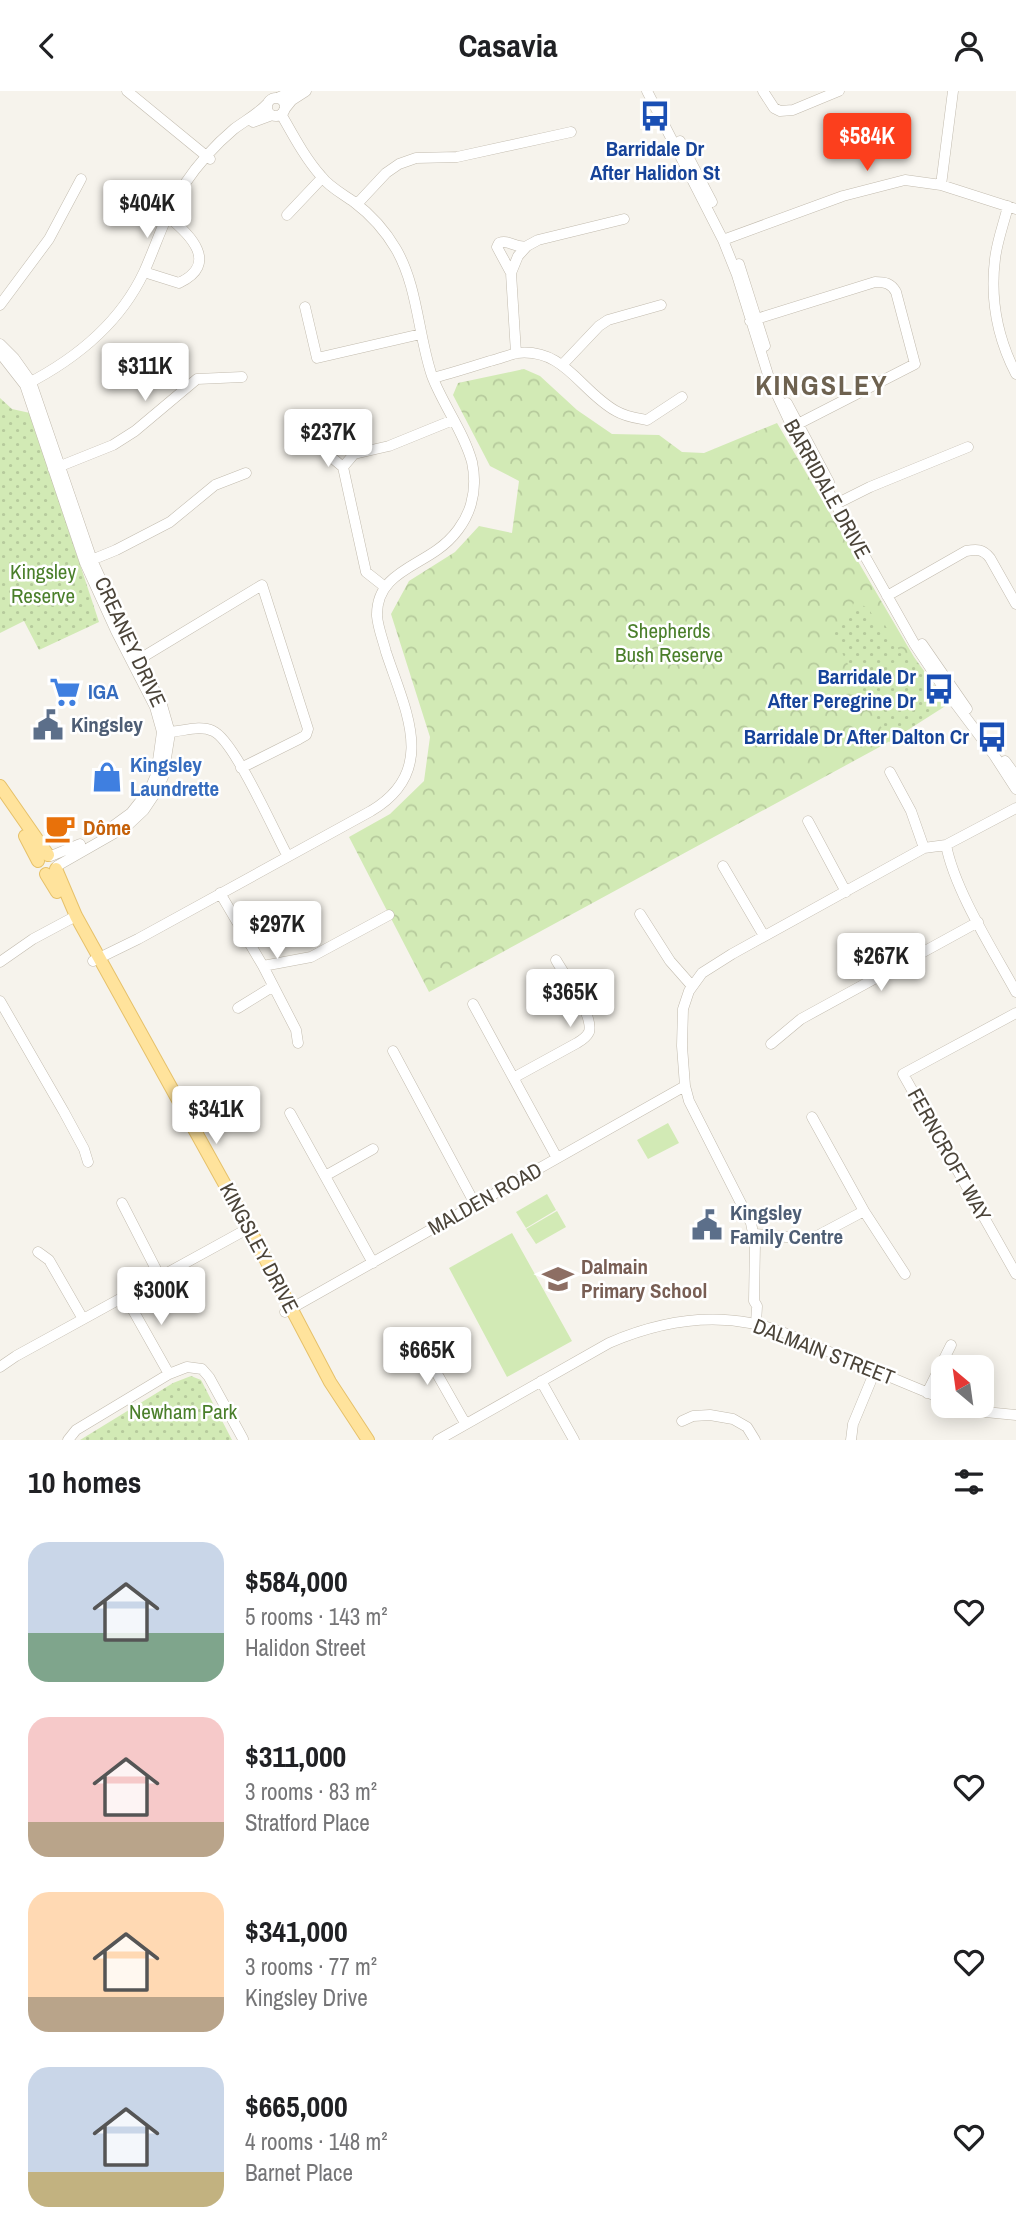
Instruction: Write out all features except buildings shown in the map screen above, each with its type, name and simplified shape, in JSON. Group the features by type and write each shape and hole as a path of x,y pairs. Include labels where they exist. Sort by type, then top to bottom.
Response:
{"main road":[{"name":"KINGSLEY DRIVE","path":"0,786 49,863 73,918 246,1230 328,1391 360,1440"},
{"name":"KINGSLEY DRIVE","path":"0,797 32,848 49,863"},
{"name":"KINGSLEY DRIVE","path":"288,1310 330,1383 368,1440"}],"street":[{"path":"127,91 209,157"},
{"path":"140,102 146,91"},
{"path":"29,387 94,339 124,305 147,273 183,187 209,157 234,130 273,100 293,91"},
{"path":"209,157 244,128 279,113 306,91"},
{"name":"BARRIDALE DRIVE","path":"647,91 726,239"},
{"name":"BARRIDALE DRIVE","path":"654,91 691,159 748,287 753,320 769,378 837,504 943,687 1016,789"},
{"path":"763,91 774,108 786,111 839,91"},
{"path":"941,185 953,91"},
{"path":"273,100 284,103 279,113"},
{"path":"97,962 387,801 399,788 408,773 412,757 412,734 377,617 378,608 385,587 398,572 436,551 456,533 468,512 474,493 475,480 467,449 433,379 405,268 396,248 383,230 357,204 322,178 279,113 268,111 273,100"},
{"path":"357,204 386,173 399,164 416,158 457,157 571,132"},
{"path":"287,215 322,178"},
{"path":"0,305 48,239 81,179"},
{"path":"726,239 875,186 905,180 941,185 1012,207 995,257 993,300 1006,354 1016,374"},
{"path":"147,273 179,283 196,272 199,263 198,250 193,240 169,218"},
{"path":"516,353 511,273 497,247 502,241 521,248 538,240 624,219"},
{"path":"511,273 518,256 527,246"},
{"path":"753,320 875,282 888,283 897,292 915,364 795,426"},
{"path":"563,364 598,326 608,320 661,305"},
{"path":"305,307 317,358 421,334"},
{"name":"CREANEY DRIVE","path":"0,344 14,358 29,387 89,561 135,662 162,705 166,732 156,775 139,805 115,825 49,863"},
{"name":"CREANEY DRIVE","path":"0,353 29,387"},
{"path":"433,379 516,353 538,354 563,364 594,394 628,417 647,419 682,397"},
{"path":"56,468 113,445 135,431 197,379 242,377"},
{"path":"343,467 354,454 389,446 453,421"},
{"path":"354,454 344,445 334,443 328,447 331,457 343,467 366,572 385,587"},
{"path":"837,504 870,487 968,447"},
{"path":"89,561 125,546 170,522 215,485 246,473"},
{"path":"889,595 966,551 980,549 990,558 1016,604"},
{"path":"135,662 262,585 308,729 306,735 241,768"},
{"name":"BARRIDALE DRIVE","path":"889,595 1016,776"},
{"path":"166,732 199,728 212,730 224,739 287,855"},
{"path":"890,772 911,811 924,848"},
{"path":"751,1323 757,1306 754,1301 755,1234 703,1132 685,1086 683,1009 692,986 702,973 764,936 924,848 946,845 1016,808"},
{"path":"808,821 846,892"},
{"path":"946,845 949,862 1016,992"},
{"path":"723,866 764,936"},
{"path":"220,893 263,966 296,1030 298,1043"},
{"path":"640,914 670,961 692,986"},
{"path":"263,966 310,957 390,915"},
{"path":"0,962 33,939 73,918"},
{"path":"771,1044 801,1019 978,922"},
{"path":"515,1077 577,1043 586,1037 590,1028 587,1013 556,960"},
{"path":"238,1008 272,987"},
{"path":"0,1001 64,1112 88,1162"},
{"path":"473,1004 557,1158"},
{"name":"FERNCROFT WAY","path":"1016,1013 903,1074 1016,1274"},
{"path":"393,1051 475,1204"},
{"name":"MALDEN ROAD","path":"288,1310 685,1086"},
{"path":"290,1113 373,1263"},
{"path":"812,1118 864,1211 905,1275"},
{"path":"325,1176 373,1149"},
{"path":"122,1203 160,1277"},
{"path":"755,1234 797,1238 817,1235 864,1211"},
{"path":"1,1362 246,1230"},
{"path":"38,1252 49,1260 83,1319"},
{"path":"125,1296 169,1374"},
{"name":"DALMAIN STREET","path":"438,1440 609,1343 638,1331 704,1320 751,1323 931,1393"},
{"path":"415,1335 465,1423"},
{"path":"928,1392 951,1345"},
{"path":"68,1440 76,1430 169,1374 187,1367 202,1369 209,1377 243,1439"},
{"path":"851,1440 853,1424 875,1371"},
{"path":"541,1381 574,1440"},
{"path":"682,1421 693,1416 710,1415 733,1419 747,1427 755,1440"},
{"path":"994,1415 1016,1415"}],"green space":[{"name":"Shepherds Bush Reserve","path":"524,369 540,376 577,410 612,434 659,435 682,452 704,453 777,423 914,657 947,703 885,744 429,992 349,837 390,814 424,781 430,737 391,614 409,581 455,552 479,526 512,533 519,481 490,466 453,395 458,383"},
{"name":"Kingsley Reserve","path":"0,398 12,409 30,413 99,622 39,650 24,621 0,633"},
{"path":"855,601 869,609 876,622 885,625 899,650 919,666 947,705 889,742 831,632 844,622"},
{"path":"668,1123 679,1143 648,1159 637,1140"},
{"path":"547,1194 556,1210 526,1228 516,1212"},
{"path":"557,1211 566,1227 536,1244 526,1229"},
{"path":"512,1233 572,1341 507,1377 449,1268"},
{"name":"Newham Park","path":"191,1376 201,1380 232,1440 80,1440 173,1383"}],"place":[{"name":"Barridale Dr After Halidon St","path":"655,116"},
{"name":"Barridale Dr After Peregrine Dr","path":"939,689"},
{"name":"IGA","path":"65,692"},
{"name":"Kingsley","path":"48,725"},
{"name":"Barridale Dr After Dalton Cr","path":"992,737"},
{"name":"Kingsley Laundrette","path":"107,777"},
{"name":"Dôme","path":"60,828"},
{"name":"Kingsley Family Centre","path":"707,1225"},
{"name":"Dalmain Primary School","path":"558,1279"}],"district":[{"name":"KINGSLEY","path":"822,385"}]}
